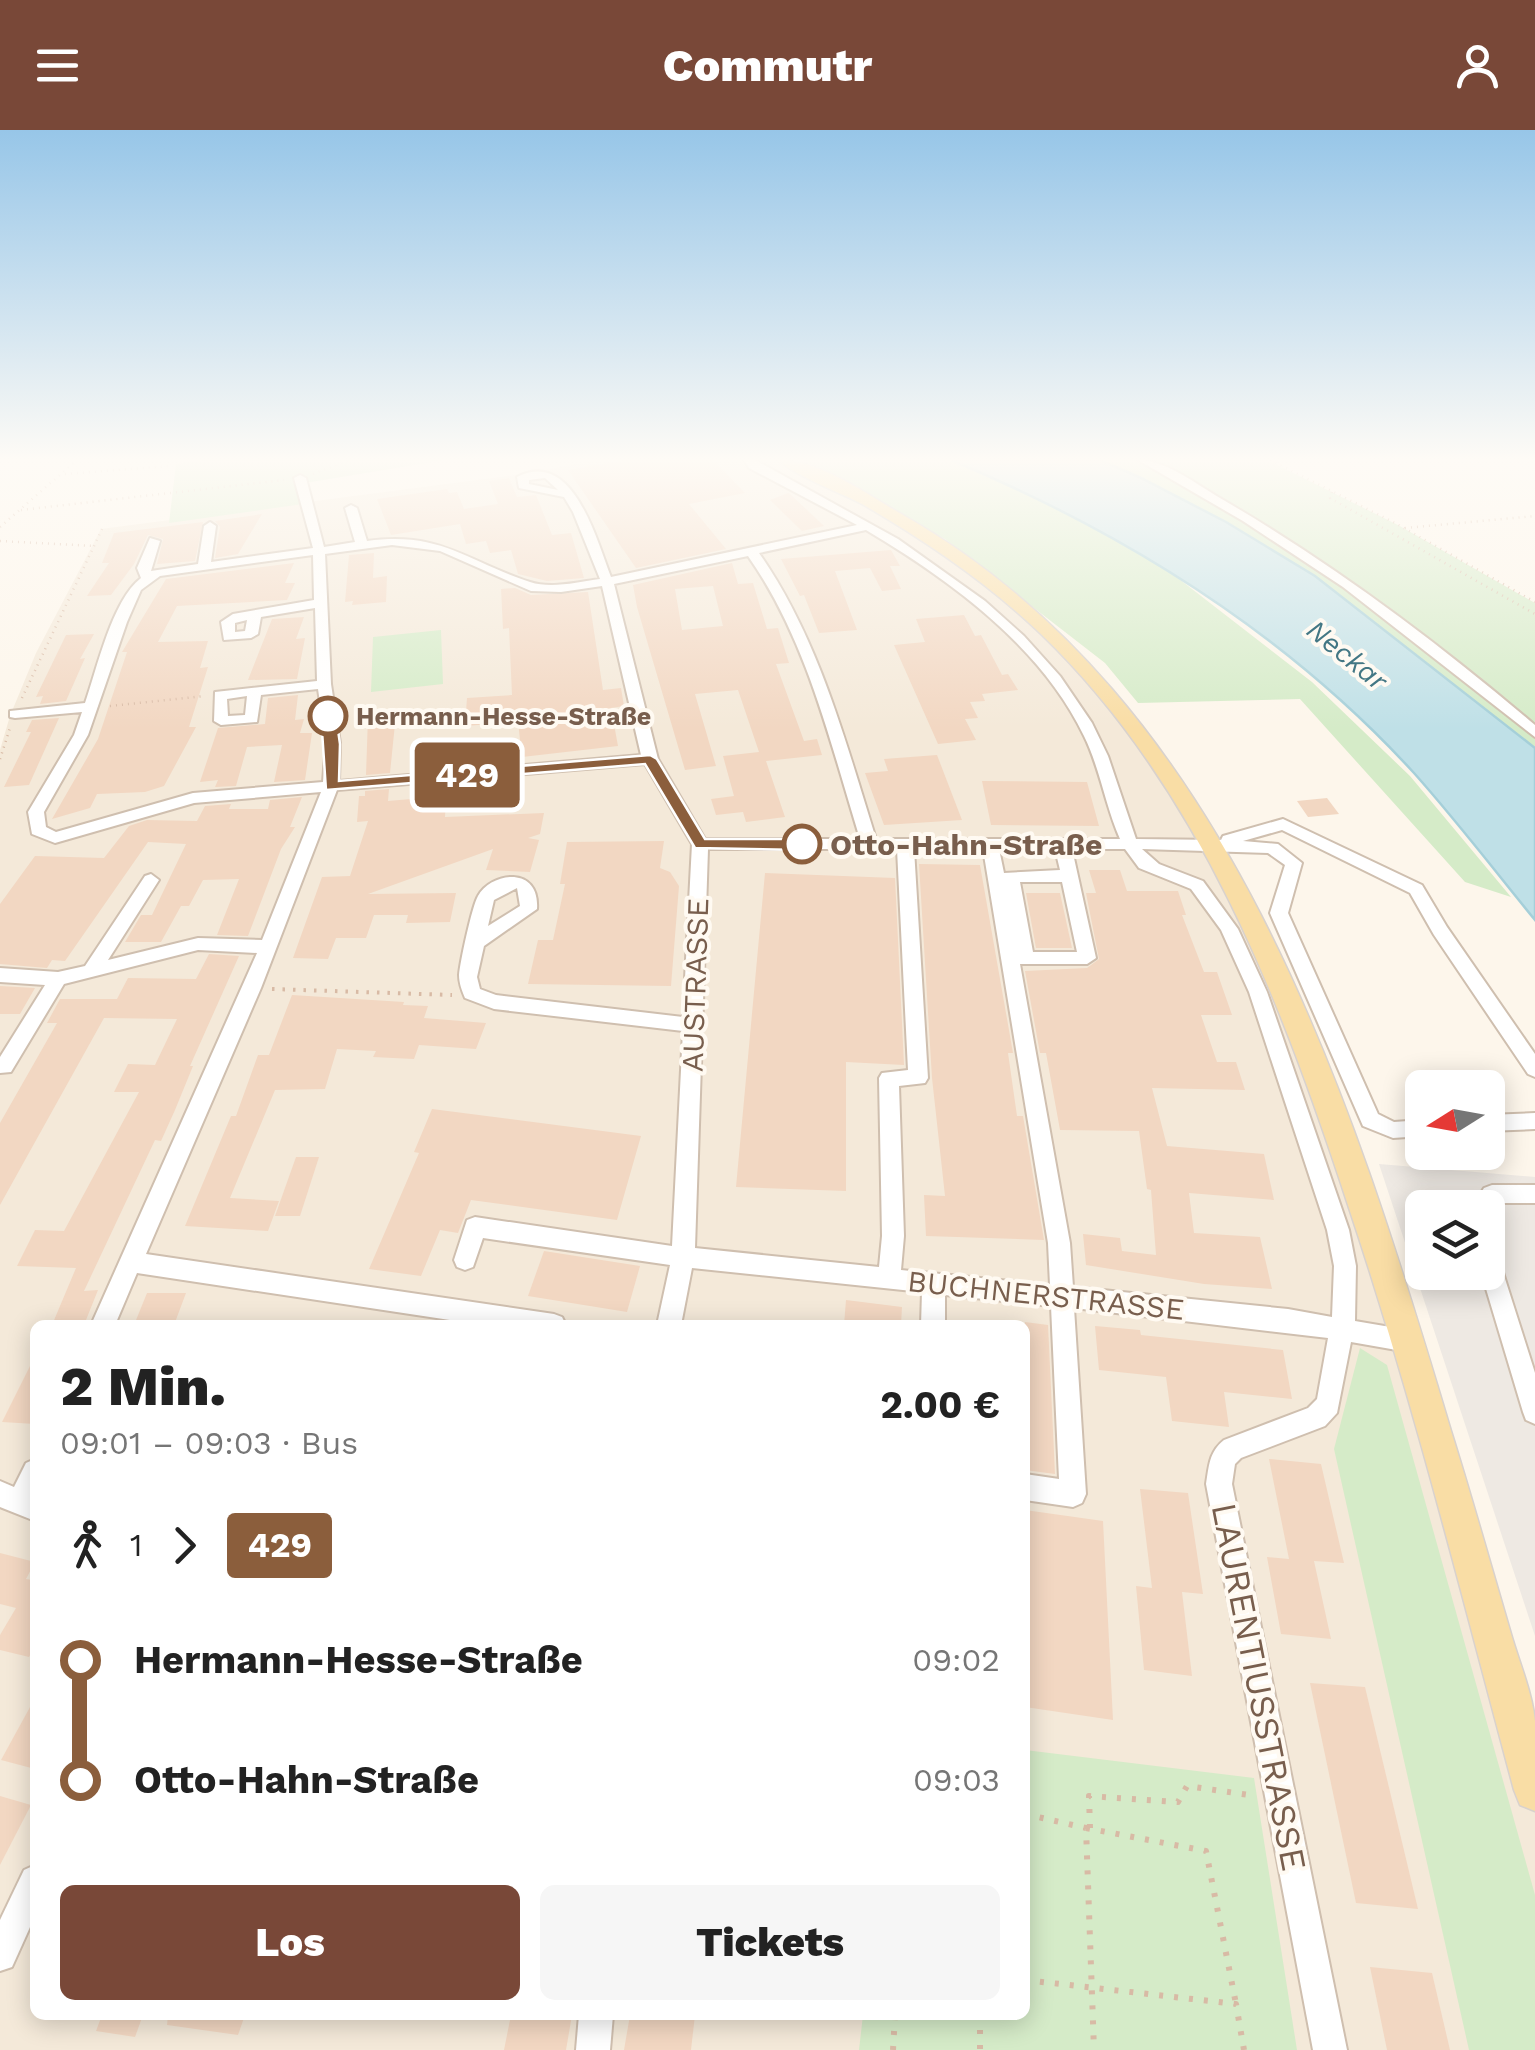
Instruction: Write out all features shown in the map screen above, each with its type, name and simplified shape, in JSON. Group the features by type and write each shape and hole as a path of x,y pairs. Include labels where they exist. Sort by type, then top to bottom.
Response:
{"main road":[{"path":"943,550 999,587 1078,661 1122,712 1166,767 1213,844 1258,932 1376,1240 1535,1790"}],"street":[{"path":"147,577 143,568 150,550"},
{"path":"204,566 206,550"},
{"path":"314,550 147,577 136,588 120,622 81,735 36,812 38,830 55,838 193,798 650,759"},
{"path":"106,1320 252,988 331,786 333,744 324,684 318,550"},
{"path":"448,550 531,587 607,582 763,550"},
{"path":"594,550 607,582 650,759 700,844 1131,842 1272,848 1294,863 1279,913 1370,1120 1393,1130 1405,1129"},
{"path":"908,550 928,562 1036,656 1086,724 1104,761 1131,842 1144,862 1193,882 1204,892 1249,971 1338,1230 1347,1287 1340,1329"},
{"path":"1294,550 1422,638 1535,733"},
{"path":"752,552 766,570 815,673 870,844"},
{"path":"256,614 322,603"},
{"path":"254,692 252,719 221,722 220,695 324,684"},
{"path":"15,714 92,707"},
{"path":"1213,844 1282,824 1416,889 1535,1068"},
{"path":"1062,843 1087,958 1025,959 1010,876 1069,876"},
{"name":"AUSTRASSE","path":"670,1320 683,1258 700,844"},
{"path":"889,1279 893,1236 889,1078 918,1078 905,844"},
{"path":"990,844 1058,1243 1073,1494 1030,1488"},
{"path":"92,971 151,880"},
{"path":"478,940 468,977 472,992 494,1002 694,1026"},
{"path":"0,975 58,979 198,944 269,947"},
{"path":"4,1068 58,979"},
{"path":"1505,1122 1535,1121"},
{"path":"1505,1194 1535,1194"},
{"name":"BUCHNERSTRASSE","path":"464,1260 474,1227 683,1258 1288,1320 1408,1341"},
{"path":"133,1262 521,1320"},
{"path":"933,1320 934,1283"},
{"path":"1497,1290 1535,1412"},
{"name":"LAURENTIUSSTRASSE","path":"1330,2050 1219,1470 1233,1449 1316,1418 1328,1406 1340,1329"},
{"path":"0,1955 30,1892"},
{"path":"593,2050 596,2020"}],"path":[{"path":"0,759 15,714 93,550"},
{"path":"1427,550 1535,614"},
{"path":"1443,550 1535,602"},
{"path":"92,707 220,695"},
{"path":"252,988 444,996 472,992"},
{"path":"1094,2050 1088,1796 1178,1802 1187,1786 1281,1798"},
{"path":"1030,1815 1206,1851 1244,2050"},
{"path":"1030,1981 1236,2004"},
{"path":"893,2050 895,2020"},
{"path":"980,2020 980,2050"}],"shaded area":[{"path":"90,550 939,550 999,587 1166,767 1295,1018 1535,1791 1535,2050 0,2050 0,750 36,653"},
{"path":"1379,1164 1405,1166 1405,1170 1535,1177 1535,1636 1421,1290 1505,1290 1505,1190 1405,1190 1405,1243"}],"green space":[{"path":"959,550 1132,550 1161,565 1312,682 1410,776 1511,897 1465,882 1300,699 1138,703 1105,663"},
{"path":"1271,550 1441,550 1535,603 1535,748 1315,576"},
{"path":"441,630 443,684 371,692 373,637"},
{"path":"1360,1348 1387,1365 1535,1895 1535,2050 1469,2050 1334,1449"},
{"path":"1030,1751 1254,1778 1297,2050 859,2050 862,2020 1030,2020"}],"water":[{"name":"Neckar","path":"1132,550 1271,550 1315,576 1535,748 1535,920 1414,773 1365,723 1257,632"}],"building":[{"path":"107,550 141,550 111,595 87,596 109,563 102,563"},
{"path":"160,550 197,550 195,561 157,564"},
{"path":"216,550 241,550 238,554 215,558"},
{"path":"489,550 576,550 584,578 547,581 518,574 511,550 490,553"},
{"path":"623,550 723,550 636,568"},
{"path":"891,550 900,566 890,566 901,589 882,591 870,568 835,571 857,630 819,633 804,595 800,596 781,559"},
{"path":"374,553 373,578 387,576 386,602 345,602 349,555"},
{"path":"294,563 285,583 295,583 287,600 177,606 158,642 208,641 200,668 208,667 189,727 196,727 164,786 145,792 97,794 90,808 52,819 98,739 127,652 122,652 166,579"},
{"path":"732,563 738,584 753,583 767,629 778,628 789,663 776,664 804,741 817,739 822,755 766,761 785,817 746,822 743,812 716,815 711,799 734,796 723,756 759,752 738,690 695,694 716,766 685,770 633,585","holes":["713,586 723,626 682,630 675,589"]},
{"path":"515,588 531,595 588,592 603,690 621,688 624,706 611,708 618,746 522,757 518,722 465,726 467,698 512,695 509,628 503,629 501,589"},
{"path":"964,615 975,636 981,635 1002,675 1008,674 1018,690 982,694 985,701 970,702 978,718 965,719 976,740 938,744 894,645 925,642 916,619"},
{"path":"304,617 296,639 305,638 297,679 248,680 272,619"},
{"path":"94,634 80,659 85,658 66,701 40,704 43,696 36,697 66,635"},
{"path":"298,695 295,720 304,719 300,733 312,733 305,780 274,782 282,745 247,747 236,786 215,787 218,780 200,782 218,728 265,724 268,698"},
{"path":"396,714 390,773 366,775 368,717"},
{"path":"59,718 29,785 4,787 31,732 26,732 32,720"},
{"path":"464,742 463,761 426,764 428,744"},
{"path":"937,755 962,820 884,825 865,773 888,771 884,759"},
{"path":"982,781 1087,782 1099,826 991,825"},
{"path":"389,789 388,801 446,796 445,817 544,813 540,834 528,838 539,840 530,872 486,870 493,849 368,894 456,893 450,922 406,923 408,915 374,915 366,938 336,938 328,959 293,958 322,877 350,876 368,821 357,822 359,796 365,796 365,791"},
{"path":"302,797 290,827 295,827 281,849 248,936 217,935 239,879 203,880 189,906 181,906 161,942 125,942 141,915 152,915 186,844 148,842 65,961 52,960 47,968 0,964 0,904 35,856 104,858 129,826 147,820 197,821 205,806 231,804 229,809 268,809 270,800"},
{"path":"1327,798 1339,814 1308,817 1297,801"},
{"path":"664,841 660,868 670,872 679,886 671,986 528,984 538,940 553,940 565,884 560,884 567,842"},
{"path":"919,864 980,865 1013,1053 1008,1053 1017,1116 1023,1116 1044,1240 926,1236 924,1195 945,1196 932,1078"},
{"path":"1089,870 1120,870 1127,891 1178,891 1186,915 1182,915 1204,972 1217,972 1232,1015 1201,1015 1217,1062 1236,1062 1245,1090 1152,1088 1167,1146 1264,1154 1274,1200 1189,1193 1194,1233 1260,1237 1272,1289 1204,1284 1086,1265 1083,1234 1120,1238 1122,1251 1156,1255 1151,1190 1147,1189 1139,1131 1060,1130 1025,971 1087,968 1099,959 1086,893 1096,893"},
{"path":"765,873 895,878 904,1065 846,1062 846,1191 736,1187"},
{"path":"1026,893 1060,893 1072,948 1036,948"},
{"path":"209,954 239,956 161,1141 155,1140 84,1291 98,1290 86,1320 54,1320 76,1268 17,1266 35,1230 64,1231 139,1092 114,1092 128,1064 155,1065 177,1019 104,1018 0,1205 0,1123 57,1023 47,1023 60,999 117,999 128,978 196,979"},
{"path":"0,986 35,988 20,1014 0,1014"},
{"path":"292,995 404,1002 403,1005 428,1006 424,1018 486,1023 476,1049 419,1045 414,1059 373,1057 376,1051 337,1049 325,1089 275,1090 230,1198 279,1201 268,1231 185,1226 231,1116 236,1116 258,1055 269,1055"},
{"path":"432,1109 641,1136 617,1220 471,1200 458,1233 440,1230 421,1276 369,1269 419,1153 414,1152"},
{"path":"296,1157 319,1157 300,1216 275,1216"},
{"path":"544,1251 640,1266 627,1312 528,1296"},
{"path":"147,1293 186,1293 176,1320 136,1320"},
{"path":"846,1300 902,1307 901,1320 844,1320"},
{"path":"1030,1323 1048,1325 1055,1474 1030,1471"},
{"path":"1095,1326 1140,1330 1141,1335 1283,1350 1292,1399 1224,1392 1229,1427 1172,1421 1166,1377 1099,1370"},
{"path":"30,1366 30,1424 2,1422"},
{"path":"1269,1459 1321,1464 1344,1563 1314,1561 1331,1639 1281,1634 1267,1557 1289,1559"},
{"path":"1140,1489 1188,1493 1203,1594 1182,1592 1192,1676 1144,1670 1136,1586 1152,1588"},
{"path":"1030,1511 1103,1521 1113,1720 1030,1708"},
{"path":"0,1553 30,1561 26,1579 30,1580 29,1657 0,1650 0,1635 16,1608 0,1604"},
{"path":"1310,1683 1365,1687 1418,1909 1356,1903"},
{"path":"30,1707 30,1768 1,1760"},
{"path":"0,1796 30,1807 0,1865"},
{"path":"1370,1967 1432,1973 1450,2050 1387,2050"},
{"path":"100,2020 141,2020 135,2037 96,2031"},
{"path":"168,2020 243,2020 238,2035 167,2025"},
{"path":"510,2020 571,2020 566,2050 504,2050"},
{"path":"629,2020 694,2020 691,2050 624,2050"}],"bus line":[{"name":"429","path":"328,716 333,744 331,786 650,759 700,844 802,844"}],"place":[{"name":"Hermann-Hesse-Straße","path":"328,716"},
{"name":"Otto-Hahn-Straße","path":"802,844"}]}
